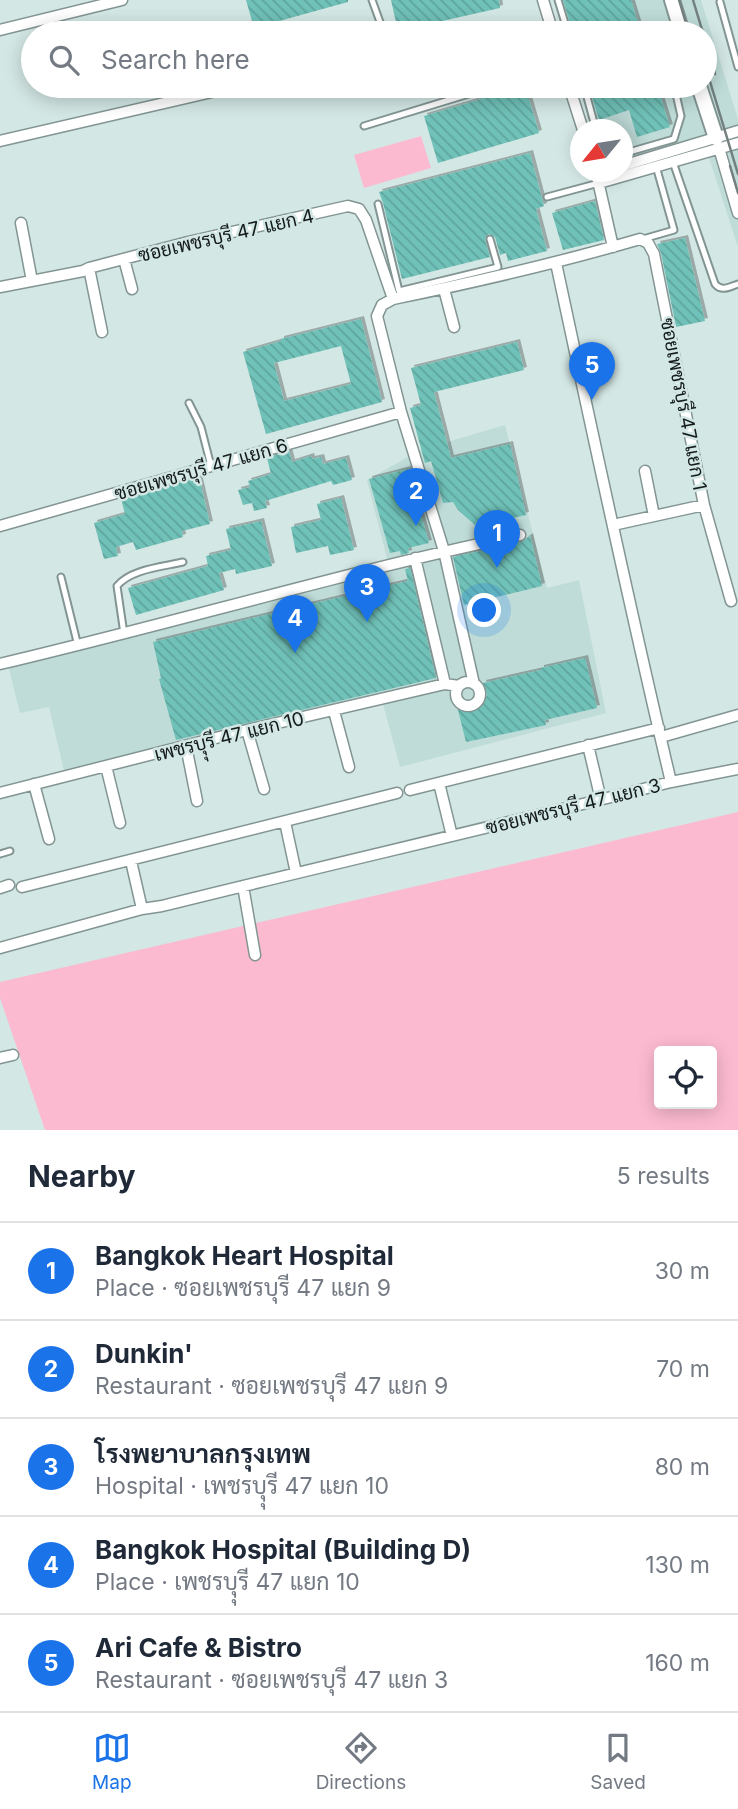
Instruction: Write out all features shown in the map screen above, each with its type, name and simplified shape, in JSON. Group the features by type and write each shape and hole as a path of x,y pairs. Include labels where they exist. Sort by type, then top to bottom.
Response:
{"street":[{"path":"37,21 122,0"},
{"path":"543,0 549,21"},
{"path":"672,0 678,21"},
{"path":"0,30 21,25"},
{"path":"0,141 186,98"},
{"path":"573,98 580,119"},
{"path":"703,98 738,213"},
{"path":"633,164 671,157 717,143 738,131"},
{"path":"717,143 738,143"},
{"path":"633,170 656,166 671,157"},
{"path":"599,182 613,247"},
{"name":"ซอยเพชรบุรี 47 แยก 4","path":"0,288 83,271 348,206 359,209 366,220 393,299"},
{"path":"21,223 32,281"},
{"path":"474,684 466,682 459,685 456,696 460,703 467,706 474,704 479,698 479,690 474,684 444,551 401,412 377,316 382,305 393,299 446,285 556,263 641,239"},
{"name":"ซอยเพชรบุรี 47 แยก 1","path":"641,239 648,243 654,254 704,505 731,601"},
{"path":"124,259 132,289"},
{"name":"ซอยเพชรบุรี 47 แยก 3","path":"0,948 142,909 671,782 633,623 556,263"},
{"path":"89,268 102,332"},
{"path":"446,285 454,327"},
{"name":"ซอยเพชรบุรี 47 แยก 6","path":"0,526 401,412"},
{"path":"645,471 653,516"},
{"path":"613,525 704,505"},
{"path":"0,664 415,558 520,535"},
{"path":"415,558 445,684"},
{"name":"เพชรบุุรี 47 แยก 10","path":"0,793 247,730 445,684 459,685"},
{"path":"334,711 349,767"},
{"path":"410,790 588,746 738,715"},
{"path":"247,730 264,789"},
{"path":"186,746 197,802"},
{"path":"588,746 601,800"},
{"path":"106,766 120,822"},
{"path":"671,782 738,769"},
{"path":"439,783 452,836"},
{"path":"34,784 49,839"},
{"path":"22,887 397,793"},
{"path":"285,822 296,873"},
{"path":"131,860 142,909"},
{"path":"243,886 255,956"},
{"path":"0,1058 13,1055"}],"lane":[{"path":"373,0 380,21"},
{"path":"558,0 564,21"},
{"path":"720,2 738,66"},
{"path":"364,126 456,98"},
{"path":"588,98 594,119"},
{"path":"633,151 674,139 681,116 677,98"},
{"path":"671,157 715,284 723,289 738,284"},
{"path":"641,239 674,230 656,166"},
{"path":"547,197 582,182"},
{"path":"378,204 399,291 446,285 498,267 490,239"},
{"path":"189,403 201,427 211,466"},
{"path":"124,634 117,586 134,574 183,562"},
{"path":"61,578 78,646"},
{"path":"0,854 10,851"}],"shaded area":[{"path":"554,0 701,0 708,21 560,21"},
{"path":"717,51 738,119 738,247 702,136 633,157 633,119 591,119 584,98 717,98"},
{"path":"421,136 431,168 364,188 354,155"},
{"path":"505,425 547,588 579,580 606,713 400,767 382,700 65,775 49,707 20,713 6,657 388,562 367,480 420,450"},
{"path":"738,812 738,1130 45,1130 0,998 0,982"}],"building":[{"path":"246,0 348,0 279,21 252,21"},
{"path":"391,0 499,0 500,8 442,21 396,21"},
{"path":"563,0 631,0 637,21 569,21"},
{"path":"485,98 529,98 539,133 438,163 424,116"},
{"path":"593,98 661,98 670,127 637,137 629,110 599,119"},
{"path":"530,153 544,206 536,209 547,251 508,261 506,253 500,255 495,237 489,234 485,240 490,257 402,279 379,192"},
{"path":"595,201 604,240 563,250 552,213"},
{"path":"685,238 705,321 676,327 657,244"},
{"path":"361,319 382,402 266,434 243,352 281,339","holes":["341,346 351,384 284,401 274,363"]},
{"path":"517,342 524,370 434,392 451,458 510,444 526,515 475,525 453,502 443,503 431,461 425,463 410,408 421,405 411,368"},
{"path":"289,451 292,462 311,456 312,459 321,457 323,464 346,458 352,480 333,485 331,481 265,501 267,508 254,511 252,503 243,505 238,490 250,487 248,481 271,474 267,458"},
{"path":"408,469 429,543 408,548 409,553 401,555 400,551 390,553 369,479"},
{"path":"199,477 210,524 182,531 183,537 136,550 133,542 116,547 118,556 104,559 94,523 125,514 121,499"},
{"path":"341,498 354,550 330,555 328,546 296,553 291,527 321,520 317,504"},
{"path":"261,521 272,566 236,574 235,569 219,573 224,590 136,615 128,588 208,566 206,556 231,550 226,529"},
{"path":"530,536 542,586 464,605 453,557 522,542"},
{"path":"410,568 436,678 176,740 159,679 161,678 153,642 408,581 405,569"},
{"path":"585,658 597,708 545,720 546,725 466,742 457,706 471,711 482,706 487,695 483,683"}],"railway":[{"path":"679,0 685,21"},
{"path":"693,0 699,21"},
{"path":"715,98 738,174"},
{"path":"730,166 738,193"}],"place":[{"name":"Ari Cafe & Bistro","path":"592,400"},
{"name":"Dunkin'","path":"416,526"},
{"name":"Bangkok Heart Hospital","path":"497,568"},
{"name":"โรงพยาบาลกรุงเทพ","path":"367,622"},
{"name":"Bangkok Hospital (Building D)","path":"295,653"}]}
